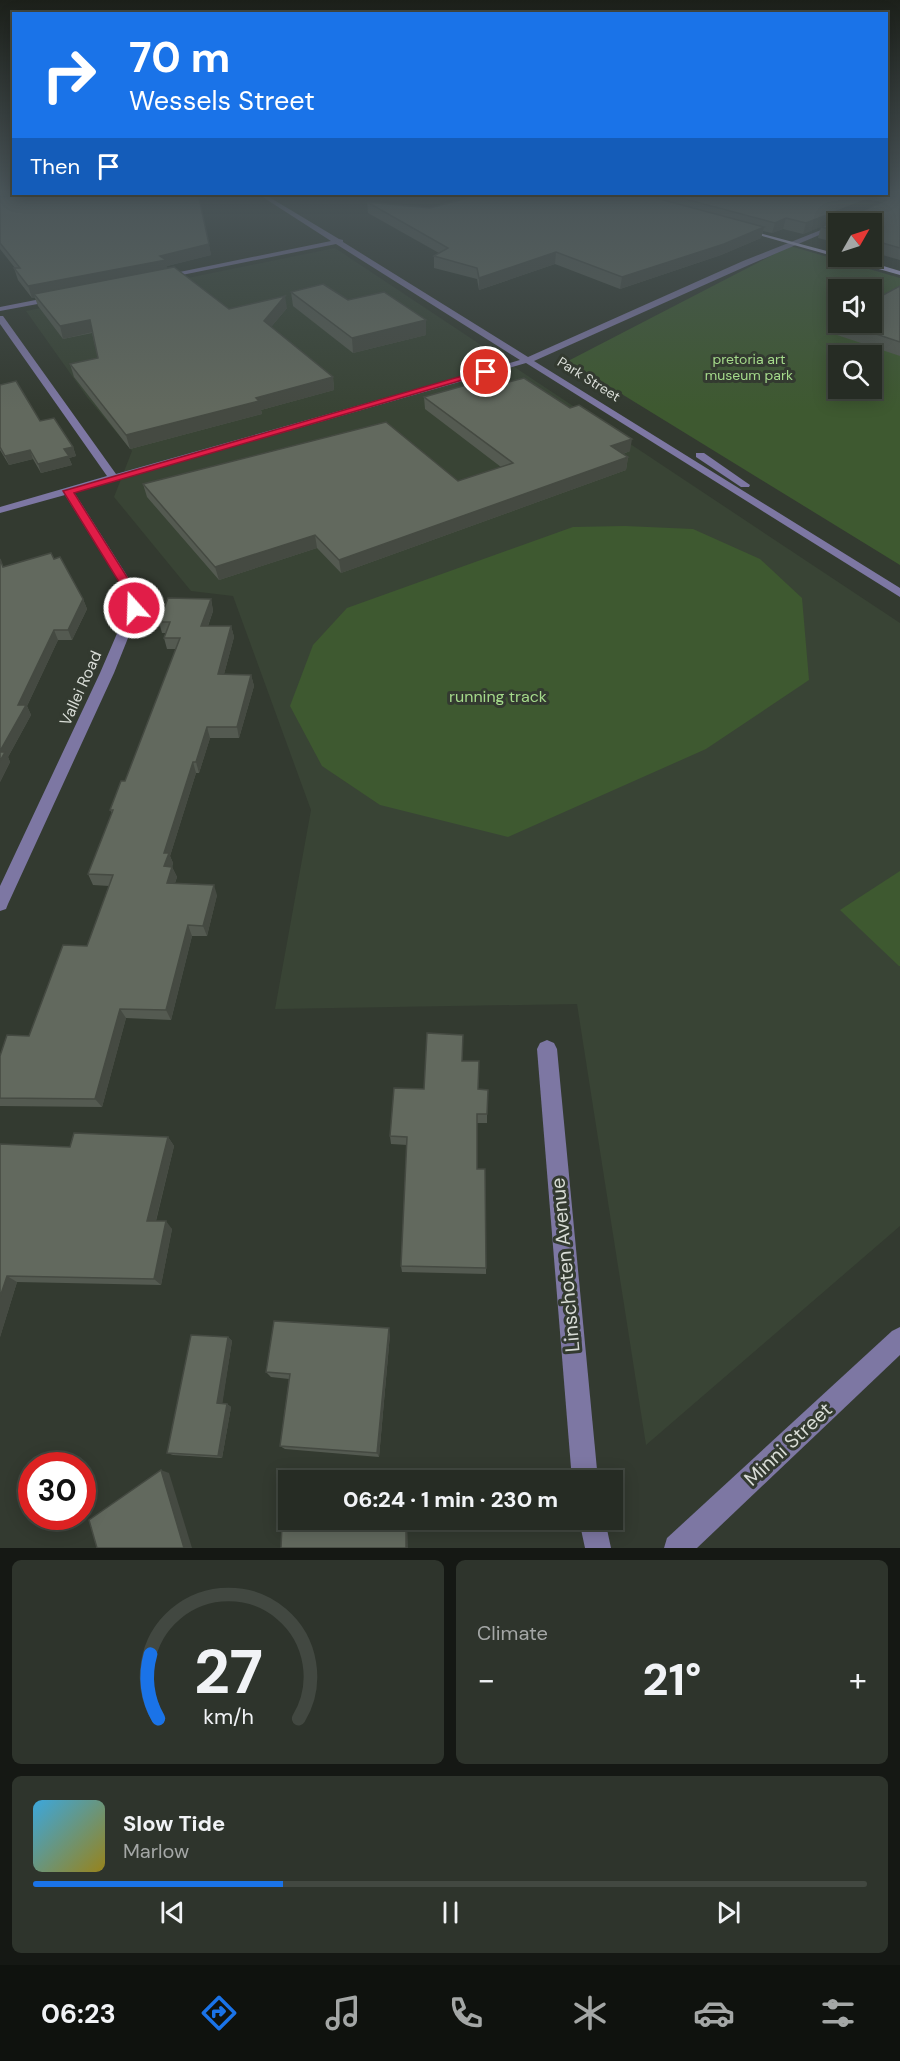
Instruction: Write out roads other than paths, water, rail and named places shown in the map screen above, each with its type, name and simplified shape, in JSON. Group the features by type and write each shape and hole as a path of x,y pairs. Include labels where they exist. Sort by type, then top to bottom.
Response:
{"main road":[{"path":"878,267 900,273"}],"street":[{"path":"151,279 215,266"},
{"name":"Park Street","path":"383,266 534,358 900,594"},
{"path":"0,510 534,358 741,266"},
{"path":"0,309 70,296"},
{"path":"0,318 114,479"},
{"name":"Park Street","path":"534,358 615,402"},
{"name":"Park Street","path":"634,414 900,582"},
{"name":"Vallei Road","path":"0,904 107,673 134,608 132,593 68,491"},
{"name":"Linschoten Avenue","path":"547,1049 584,1470"},
{"name":"Minni Street","path":"677,1548 900,1339"},
{"path":"594,1530 598,1548"}],"park label":[{"name":"pretoria art museum park","path":"749,368"},
{"name":"running track","path":"498,696"}]}
